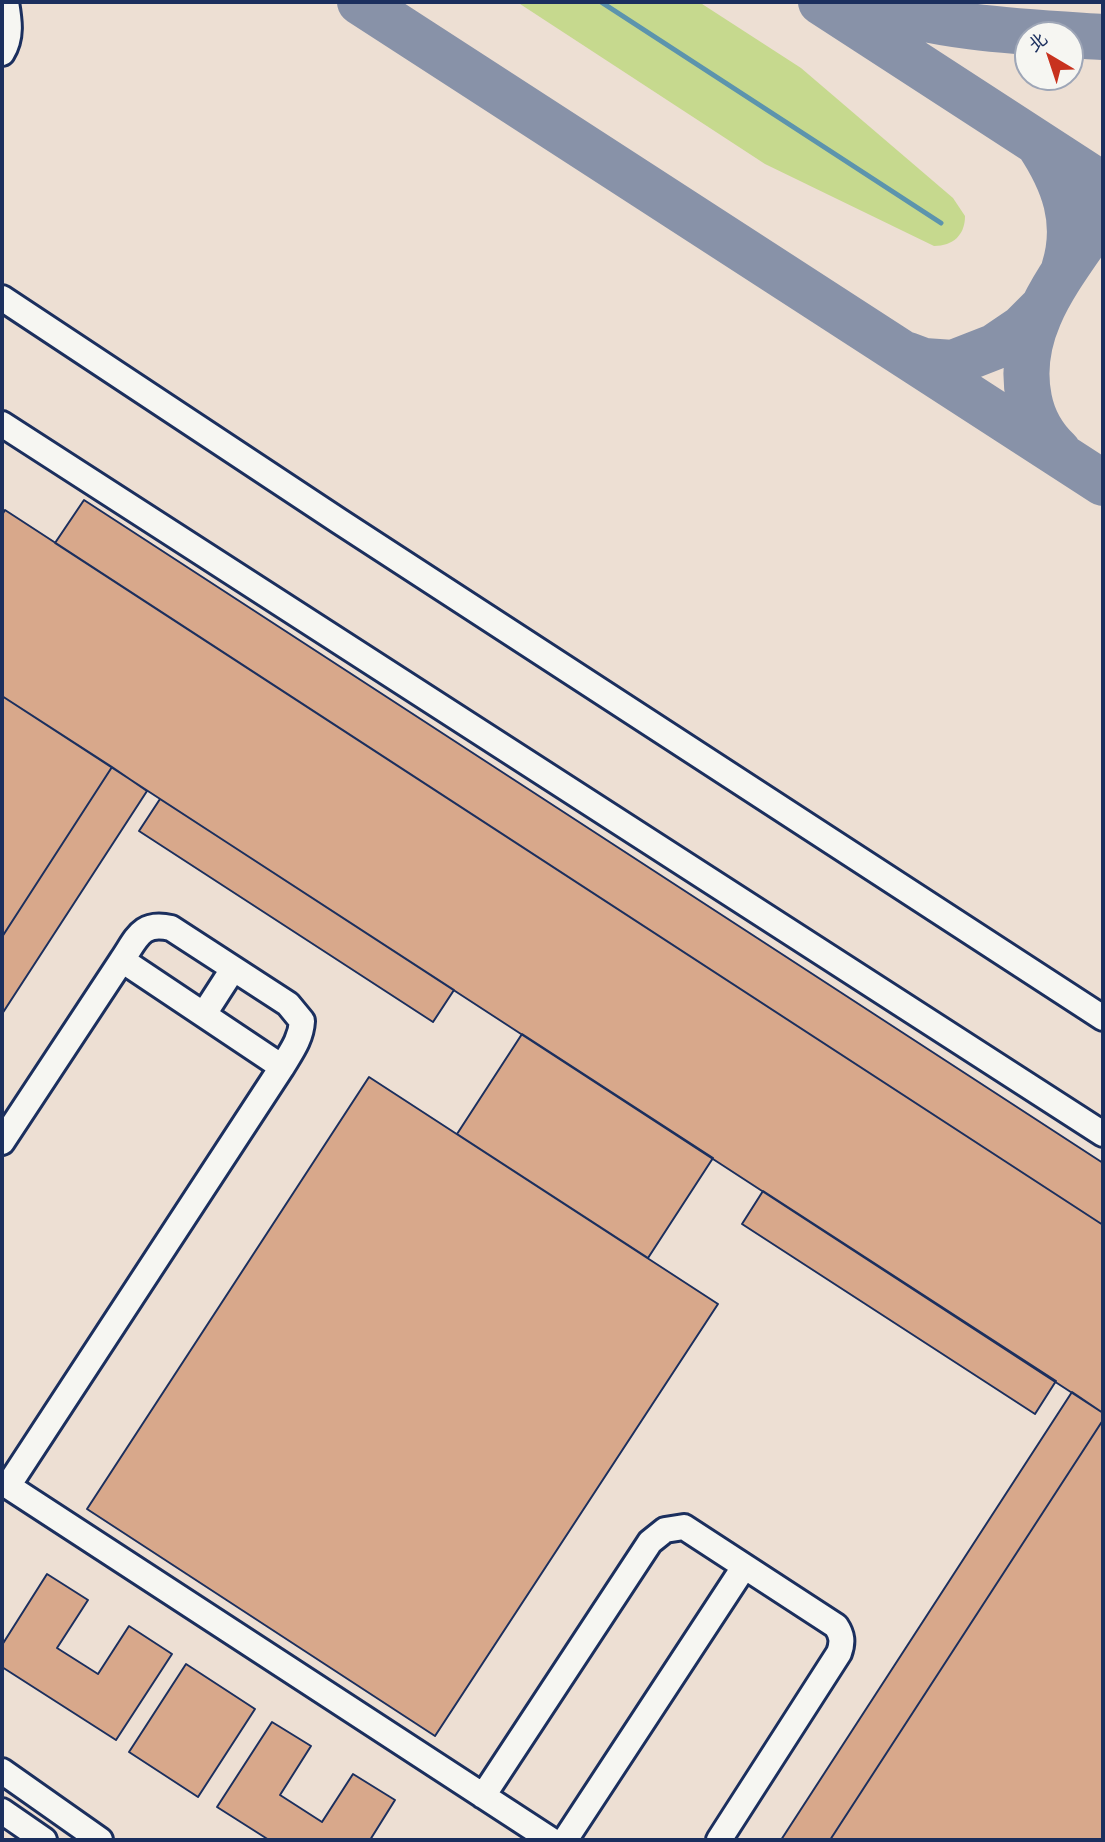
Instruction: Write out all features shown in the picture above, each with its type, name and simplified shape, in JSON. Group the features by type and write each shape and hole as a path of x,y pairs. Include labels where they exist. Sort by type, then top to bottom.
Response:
{"street":[{"path":"2,53 7,45 10,23 6,2"},
{"path":"2,298 339,521 1103,1018"},
{"path":"2,424 1103,1134"},
{"path":"2,1142 141,932 149,926 171,928 288,1004 302,1021 299,1039 282,1067 5,1485 551,1840"},
{"path":"122,960 282,1067"},
{"path":"204,1014 233,969"},
{"path":"483,1796 650,1542 665,1530 684,1527 836,1626 841,1633 839,1653 719,1840"},
{"path":"565,1840 744,1567"},
{"path":"2,1771 100,1840"},
{"path":"2,1811 44,1840"}],"shaded area":[{"path":"2,2 1103,2 1103,1840 2,1840"}],"green space":[{"path":"517,2 699,2 801,68 953,198 965,216 963,229 952,242 934,246 765,164"}],"building":[{"path":"84,500 1103,1163 1103,1225 55,543"},
{"path":"5,510 1103,1225 1103,1413 2,696 2,515"},
{"path":"2,696 112,767 2,937"},
{"path":"112,767 147,791 2,1014 2,937"},
{"path":"160,799 454,990 433,1022 139,831"},
{"path":"522,1034 713,1158 648,1258 457,1134"},
{"path":"369,1077 718,1304 435,1736 87,1509"},
{"path":"763,1191 1056,1381 1035,1414 742,1224"},
{"path":"1072,1392 1103,1413 1103,1420 830,1840 781,1840"},
{"path":"1103,1420 1103,1840 830,1840"},
{"path":"47,1574 88,1600 57,1648 98,1674 129,1626 172,1654 116,1740 2,1667 2,1645"},
{"path":"186,1664 255,1709 198,1797 129,1752"},
{"path":"272,1722 311,1746 280,1795 322,1822 353,1774 395,1800 370,1840 269,1840 217,1807"}],"waterway":[{"path":"601,2 941,223"}],"taxiway":[{"path":"360,2 1103,483"},
{"path":"821,2 1103,185"},
{"path":"863,2 952,24 1103,37"},
{"path":"1038,143 1055,173 1066,203 1070,235 1064,269"},
{"path":"1058,451 1043,434 1029,399 1026,372 1029,347 1046,300 1103,214"},
{"path":"908,355 924,361 953,363 994,347 1022,328 1041,309"}]}
